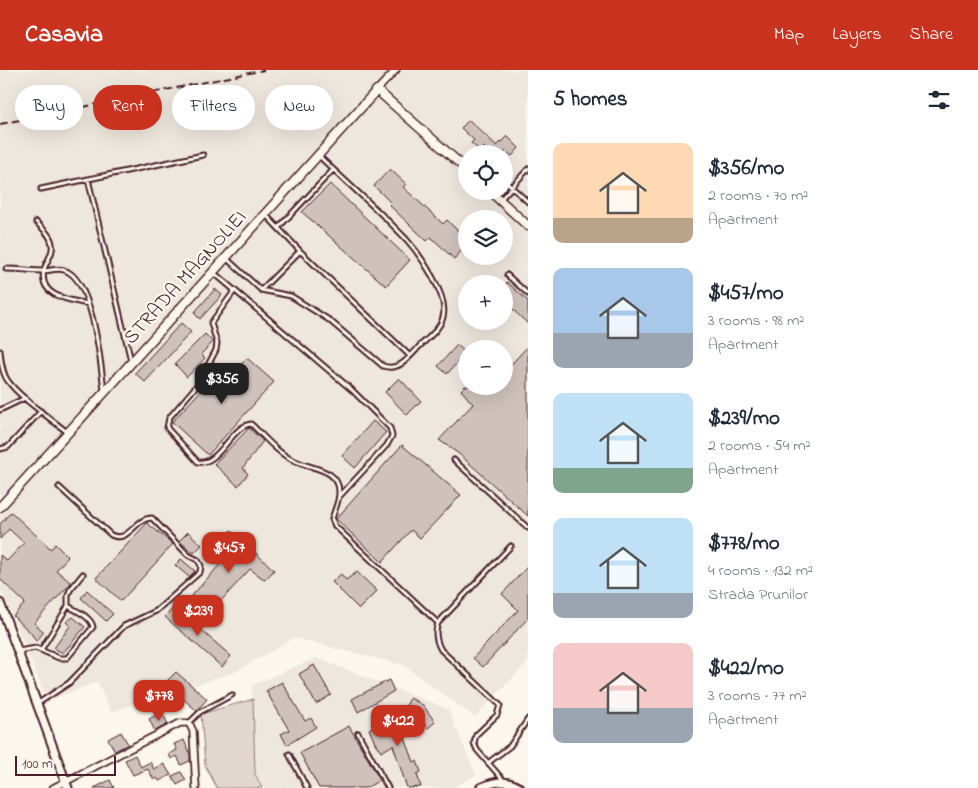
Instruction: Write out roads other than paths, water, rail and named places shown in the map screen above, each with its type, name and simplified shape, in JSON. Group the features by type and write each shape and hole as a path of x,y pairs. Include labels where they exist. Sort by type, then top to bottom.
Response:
{"main road":[{"name":"STRADA MAGNOLIEI","path":"0,507 105,394 225,257 378,90"},
{"path":"378,90 458,162"},
{"path":"499,200 528,226"}],"street":[{"name":"STRADA MAGNOLIEI","path":"378,90 396,70"},
{"path":"0,603 66,785"},
{"path":"53,788 66,785 180,723 189,723 194,736 196,788"},
{"path":"480,788 504,781 520,788"}],"lane":[{"path":"41,189 203,155"},
{"path":"225,257 261,290 291,296 329,320 382,366 390,368 398,366 439,326 444,317 444,305 432,275 408,241 318,155"},
{"path":"513,186 528,169"},
{"path":"278,228 333,170"},
{"path":"88,179 131,364"},
{"path":"513,188 528,202"},
{"path":"265,214 300,251 410,356"},
{"path":"36,222 48,234 52,244 51,254 44,271 44,281 50,292 61,298 88,304"},
{"path":"261,290 300,251"},
{"path":"6,269 44,271 64,269 74,275 88,304 98,342 105,394"},
{"path":"213,271 352,390 390,428 392,436 388,445 339,497"},
{"path":"513,280 528,294"},
{"path":"234,290 211,323 217,343 216,350 198,384 169,418 167,428 198,462 202,462 211,460 242,427 251,424 284,455 296,462 326,471 338,484 339,497 332,520 335,526 438,622"},
{"path":"0,351 2,370 7,381 69,433"},
{"path":"0,410 25,398"},
{"path":"0,449 8,447 41,411"},
{"path":"454,460 528,528"},
{"path":"37,704 69,683 124,626 156,611 200,572 198,560 188,555 152,518 141,521 128,534 122,538 117,538 111,535 59,487"},
{"path":"504,781 477,750 474,743 476,735 497,714 500,705 441,650 437,643 435,630 438,622 511,546"},
{"path":"41,650 68,606 70,590 83,574"},
{"path":"18,651 32,647 59,658 67,658 93,627 89,619 68,606"},
{"path":"189,723 200,712 232,695"},
{"path":"488,763 510,746 528,719"},
{"path":"358,734 388,788"},
{"path":"289,754 307,788"}],"railway":[{"path":"0,124 264,70"}]}
